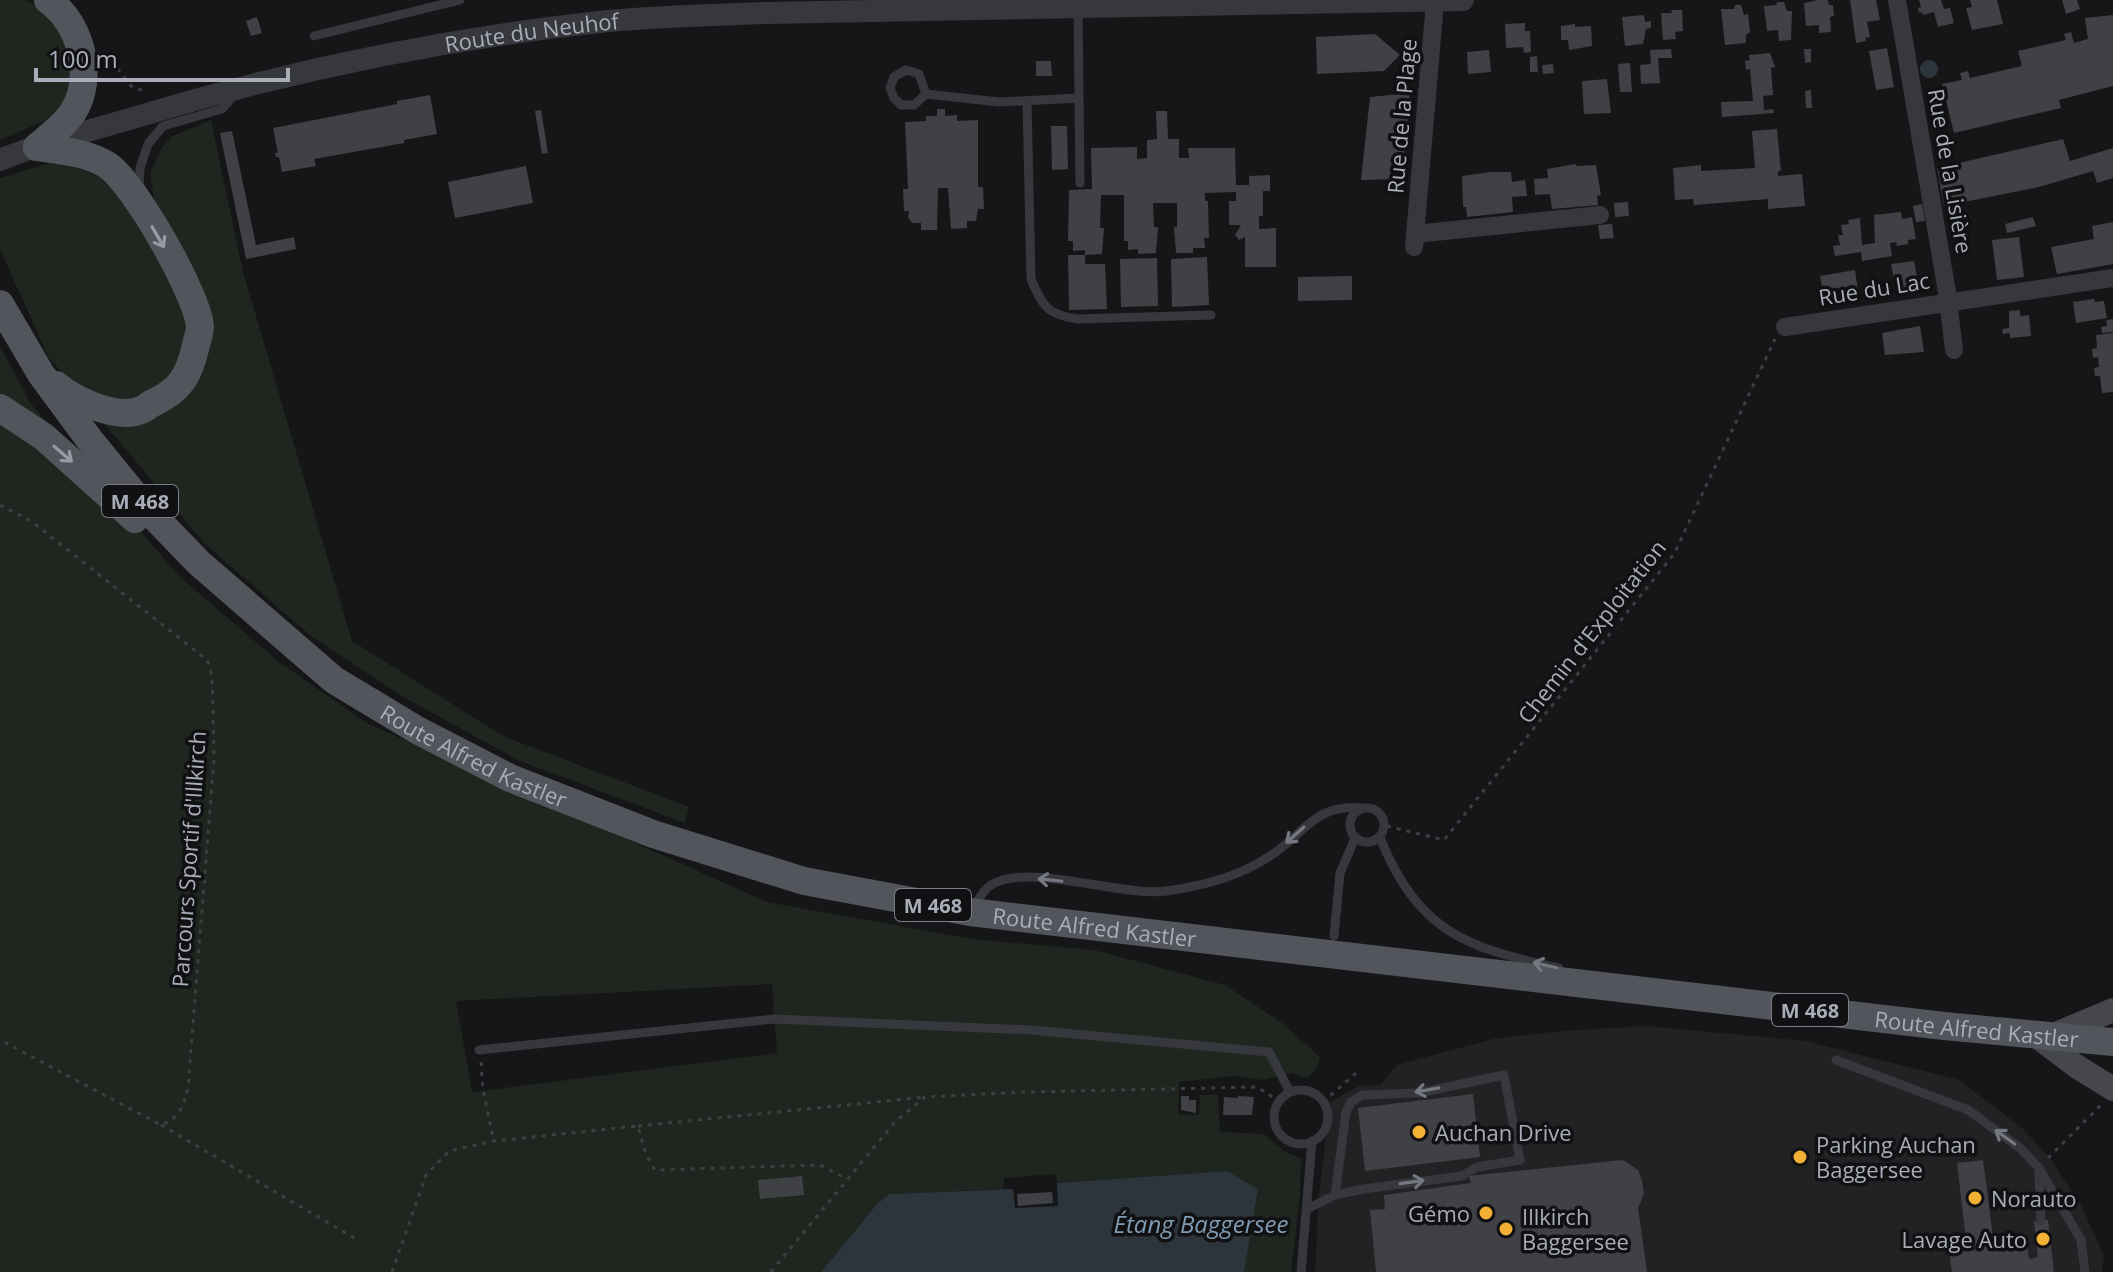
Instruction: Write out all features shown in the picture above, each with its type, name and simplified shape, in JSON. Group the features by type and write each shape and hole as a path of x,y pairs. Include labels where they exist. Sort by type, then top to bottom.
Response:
{"main road":[{"path":"37,147 72,114 83,68 81,48 68,19 48,0"},
{"path":"37,147 77,153 109,166 138,200 190,290 200,327 190,371 171,395 134,413 103,409 75,399 41,374"},
{"name":"Route Alfred Kastler","path":"0,304 41,374 142,504 199,563 334,680 417,730 510,778 653,834 804,881 970,912 2113,1042"},
{"path":"0,408 44,437 185,567 255,614"},
{"path":"2108,1096 2043,1035 2113,1010"}],"street":[{"name":"Route du Neuhof","path":"0,160 239,88 442,45 598,22 765,13 1463,0"},
{"name":"Rue de la Lisière","path":"1897,0 1949,301 1954,350"},
{"name":"Rue de la Plage","path":"1435,2 1414,241 1600,215"},
{"name":"Rue du Lac","path":"1785,327 2113,278"}],"lane":[{"path":"314,36 460,0"},
{"path":"1078,8 1080,183"},
{"path":"138,200 140,168 148,144 163,126 222,109 239,88"},
{"path":"926,94 999,102 1079,98"},
{"path":"1027,101 1031,279 1041,302 1056,316 1078,319 1211,315"},
{"path":"970,912 980,895 992,884 1020,877 1155,892 1200,886 1237,873 1270,856 1314,817 1341,807 1364,808 1378,812 1385,825 1380,838 1370,843 1355,838 1350,828 1351,818 1364,808"},
{"path":"1334,936 1340,873 1355,838"},
{"path":"1380,838 1405,891 1439,925 1462,940 1518,959 1675,994"},
{"path":"479,1050 774,1019 1031,1030 1269,1052 1290,1092"},
{"path":"1836,1060 1968,1110 2020,1148 2039,1168 2081,1240 2085,1272"},
{"path":"1307,1209 1335,1195 1462,1176 1477,1167 1520,1160 1504,1075 1419,1093 1363,1095 1351,1102 1346,1112 1335,1195"},
{"path":"1308,1091 1323,1102 1327,1119 1320,1136 1312,1141 1295,1143 1280,1134 1274,1118 1279,1101 1290,1092 1308,1091"},
{"path":"1301,1272 1312,1141"},
{"path":"2039,1168 2041,1221"}],"path":[{"path":"104,50 132,87 157,92"},
{"name":"Chemin d'Exploitation","path":"1385,825 1444,840 1483,794 1674,554 1776,335 1785,327"},
{"name":"Parcours Sportif d'Illkirch","path":"0,505 31,521 187,642 207,660 212,675 214,759 188,1087 184,1108 171,1121 161,1125"},
{"path":"0,1040 161,1125 356,1239"},
{"path":"479,1050 483,1090 494,1141"},
{"path":"1323,1102 1356,1073"},
{"path":"392,1272 426,1175 449,1151 494,1141 925,1097 1257,1087 1279,1101"},
{"path":"2039,1168 2108,1096"},
{"path":"771,1272 894,1123 925,1097"},
{"path":"638,1126 646,1155 655,1170 820,1165 847,1179"}],"shaded area":[{"path":"0,0 24,0 50,11 74,65 70,89 63,105 44,121 0,140"},
{"path":"211,120 243,272 352,641 503,736 689,807 685,823 520,761 400,695 311,636 204,543 48,356 0,249 0,178 67,158 155,206 150,173 162,147 173,136"},
{"path":"0,346 31,404 179,576 279,662 367,723 767,902 972,939 1094,950 1225,985 1282,1023 1320,1057 1316,1070 1307,1078 1292,1073 1263,1080 1234,1076 1179,1082 1178,1114 1199,1115 1200,1095 1218,1095 1220,1132 1264,1134 1285,1152 1301,1158 1291,1272 1244,1272 1258,1190 1227,1171 1057,1183 1056,1174 1004,1178 1003,1189 891,1194 877,1204 821,1272 0,1272","holes":["772,984 777,1053 472,1092 456,1001"]},
{"path":"1646,1026 1806,1041 1959,1080 2022,1128 2050,1158 2082,1207 2104,1256 2102,1272 1315,1272 1319,1194 1330,1102 1359,1086 1381,1085 1397,1065 1493,1039"}],"water":[{"path":"1929,60 1938,69 1929,78 1920,69"},
{"name":"Étang Baggersee","path":"1227,1171 1258,1189 1244,1272 821,1272 877,1204 890,1194 1013,1189 1015,1208 1058,1206 1057,1183"}],"building":[{"path":"1828,0 1829,5 1833,5 1831,32 1819,33 1819,25 1806,26 1804,3"},
{"path":"1850,0 1876,0 1880,20 1867,22 1870,37 1865,38 1866,41 1856,43"},
{"path":"1919,0 1941,0 1944,9 1950,8 1954,23 1938,27 1934,12 1919,13"},
{"path":"1970,0 1997,0 2003,24 1972,30 1966,8 1972,7"},
{"path":"2062,0 2077,0 2080,9 2066,14"},
{"path":"1777,2 1784,2 1787,11 1792,11 1791,40 1779,41 1778,30 1767,31 1764,6 1776,5"},
{"path":"1735,5 1741,5 1744,15 1748,14 1750,32 1746,35 1746,43 1725,45 1721,9 1734,9"},
{"path":"1671,10 1682,10 1683,31 1675,32 1676,39 1663,40 1661,13 1672,13"},
{"path":"1644,15 1645,22 1651,21 1651,28 1646,29 1643,44 1625,46 1622,17"},
{"path":"2113,15 2113,86 2059,100 2061,108 1954,133 1942,84 1962,80 1960,73 1968,71 1970,78 2022,66 2018,51 2066,40 2064,34 2071,32 2074,43 2088,39 2085,18"},
{"path":"257,17 262,33 251,36 246,21"},
{"path":"1525,23 1525,31 1530,31 1531,52 1524,53 1523,47 1506,48 1505,24"},
{"path":"1575,24 1575,27 1591,26 1592,46 1569,50 1568,40 1561,40 1561,26"},
{"path":"1375,34 1400,55 1384,71 1317,74 1316,37"},
{"path":"1887,48 1894,87 1876,90 1869,51"},
{"path":"1671,49 1672,58 1658,58 1660,83 1641,84 1640,65 1651,64 1650,50"},
{"path":"1804,49 1811,49 1811,62 1805,63"},
{"path":"1489,50 1491,72 1468,74 1467,52"},
{"path":"1770,53 1775,67 1771,68 1773,95 1763,96 1764,110 1773,109 1774,113 1722,117 1721,102 1753,101 1750,69 1746,70 1745,61 1750,60 1749,55"},
{"path":"1537,56 1538,72 1530,72 1530,57"},
{"path":"1036,61 1051,61 1052,76 1036,76"},
{"path":"1630,63 1632,92 1620,92 1618,64"},
{"path":"1553,64 1554,73 1543,74 1542,65"},
{"path":"1607,79 1611,113 1584,114 1582,81"},
{"path":"1811,90 1812,108 1806,108 1805,91"},
{"path":"1410,93 1402,179 1361,180 1370,97"},
{"path":"430,95 437,134 314,159 316,166 282,172 275,153 278,153 273,128"},
{"path":"937,109 945,109 945,116 957,115 957,121 978,120 978,187 983,187 984,209 978,209 976,221 967,221 967,228 951,229 948,188 938,188 937,230 921,230 921,223 912,223 908,217 909,211 904,211 903,189 908,189 905,122 926,121 926,116 937,116"},
{"path":"541,110 548,153 542,154 535,111"},
{"path":"1156,111 1167,111 1168,139 1179,139 1179,158 1189,158 1188,148 1235,148 1236,185 1249,185 1249,176 1270,175 1270,191 1263,191 1263,216 1259,216 1259,229 1276,228 1276,267 1245,267 1245,237 1239,240 1235,235 1241,225 1229,225 1229,201 1236,201 1236,192 1205,193 1209,238 1204,238 1205,248 1193,248 1193,253 1176,253 1174,227 1177,227 1177,203 1153,203 1154,227 1158,227 1156,253 1138,254 1138,249 1128,250 1128,241 1124,241 1124,195 1101,195 1100,228 1104,228 1102,254 1085,255 1085,250 1073,251 1073,241 1068,241 1069,190 1092,189 1091,148 1137,147 1137,159 1147,158 1147,140 1157,139"},
{"path":"1051,126 1067,126 1068,169 1052,170"},
{"path":"1777,129 1781,171 1778,171 1778,176 1802,174 1805,206 1768,209 1768,199 1694,205 1693,199 1675,200 1673,168 1701,165 1701,171 1755,168 1752,131"},
{"path":"232,131 256,245 294,237 296,249 246,259 220,133"},
{"path":"2063,139 2070,161 2113,148 2113,178 2097,183 2093,171 2039,187 1944,206 1937,168"},
{"path":"1576,164 1596,165 1601,195 1597,196 1598,205 1552,209 1550,194 1535,195 1534,179 1548,178 1547,169"},
{"path":"526,166 533,203 455,218 448,182"},
{"path":"1511,172 1512,182 1525,180 1527,196 1512,197 1513,212 1467,217 1466,207 1463,207 1462,176"},
{"path":"1628,202 1629,216 1615,217 1614,203"},
{"path":"1922,204 1925,221 1916,222 1913,206"},
{"path":"1901,212 1902,219 1912,217 1916,239 1897,246 1896,242 1890,243 1892,256 1862,261 1861,252 1835,256 1833,246 1840,245 1838,235 1843,235 1841,225 1849,224 1848,220 1860,218 1862,245 1875,243 1874,215"},
{"path":"2033,217 2036,226 2007,233 2005,224"},
{"path":"2113,222 2113,264 2057,274 2051,247 2094,239 2092,226"},
{"path":"1612,224 1614,238 1600,239 1598,225"},
{"path":"2019,237 2024,277 1997,280 1992,240"},
{"path":"1068,255 1085,255 1085,264 1105,264 1107,309 1069,310"},
{"path":"1207,257 1209,305 1172,307 1171,259"},
{"path":"1157,258 1158,306 1121,307 1120,259"},
{"path":"1914,261 1919,287 1896,291 1891,264"},
{"path":"1855,270 1858,290 1845,293 1846,296 1824,297 1820,276"},
{"path":"1352,276 1352,300 1298,301 1298,277"},
{"path":"2094,299 2095,302 2104,301 2107,318 2076,323 2073,302"},
{"path":"2020,310 2020,316 2029,315 2031,336 2010,338 2010,333 2003,334 2002,329 2009,328 2009,311"},
{"path":"2113,319 2113,332 2102,333 2101,327 2107,326 2106,320"},
{"path":"1920,326 1924,352 1885,355 1882,333"},
{"path":"2113,333 2113,392 2102,393 2100,376 2095,376 2094,368 2099,367 2098,357 2093,358 2092,349 2097,348 2096,335"},
{"name":"Auchan Drive","path":"1473,1094 1480,1157 1365,1171 1358,1108"},
{"path":"1181,1096 1196,1100 1196,1113 1181,1110"},
{"path":"1224,1097 1254,1097 1252,1115 1223,1115"},
{"name":"Illkirch Baggersee","path":"1623,1160 1638,1170 1642,1181 1644,1194 1638,1208 1647,1272 1376,1272 1370,1210 1385,1209 1384,1195 1471,1183 1469,1176"},
{"name":"Norauto","path":"1983,1160 1993,1237 2026,1233 2029,1259 2038,1257 2034,1222 2048,1220 2054,1272 1952,1272 1948,1242 1966,1240 1957,1163"},
{"path":"802,1176 804,1195 760,1199 758,1180"},
{"path":"1052,1192 1053,1203 1018,1206 1017,1194"}],"place":[{"name":"Auchan Drive","path":"1419,1132"},
{"name":"Parking Auchan Baggersee","path":"1800,1157"},
{"name":"Norauto","path":"1975,1198"},
{"name":"Gémo","path":"1486,1213"},
{"name":"Illkirch Baggersee","path":"1506,1229"},
{"name":"Lavage Auto","path":"2043,1239"}]}
